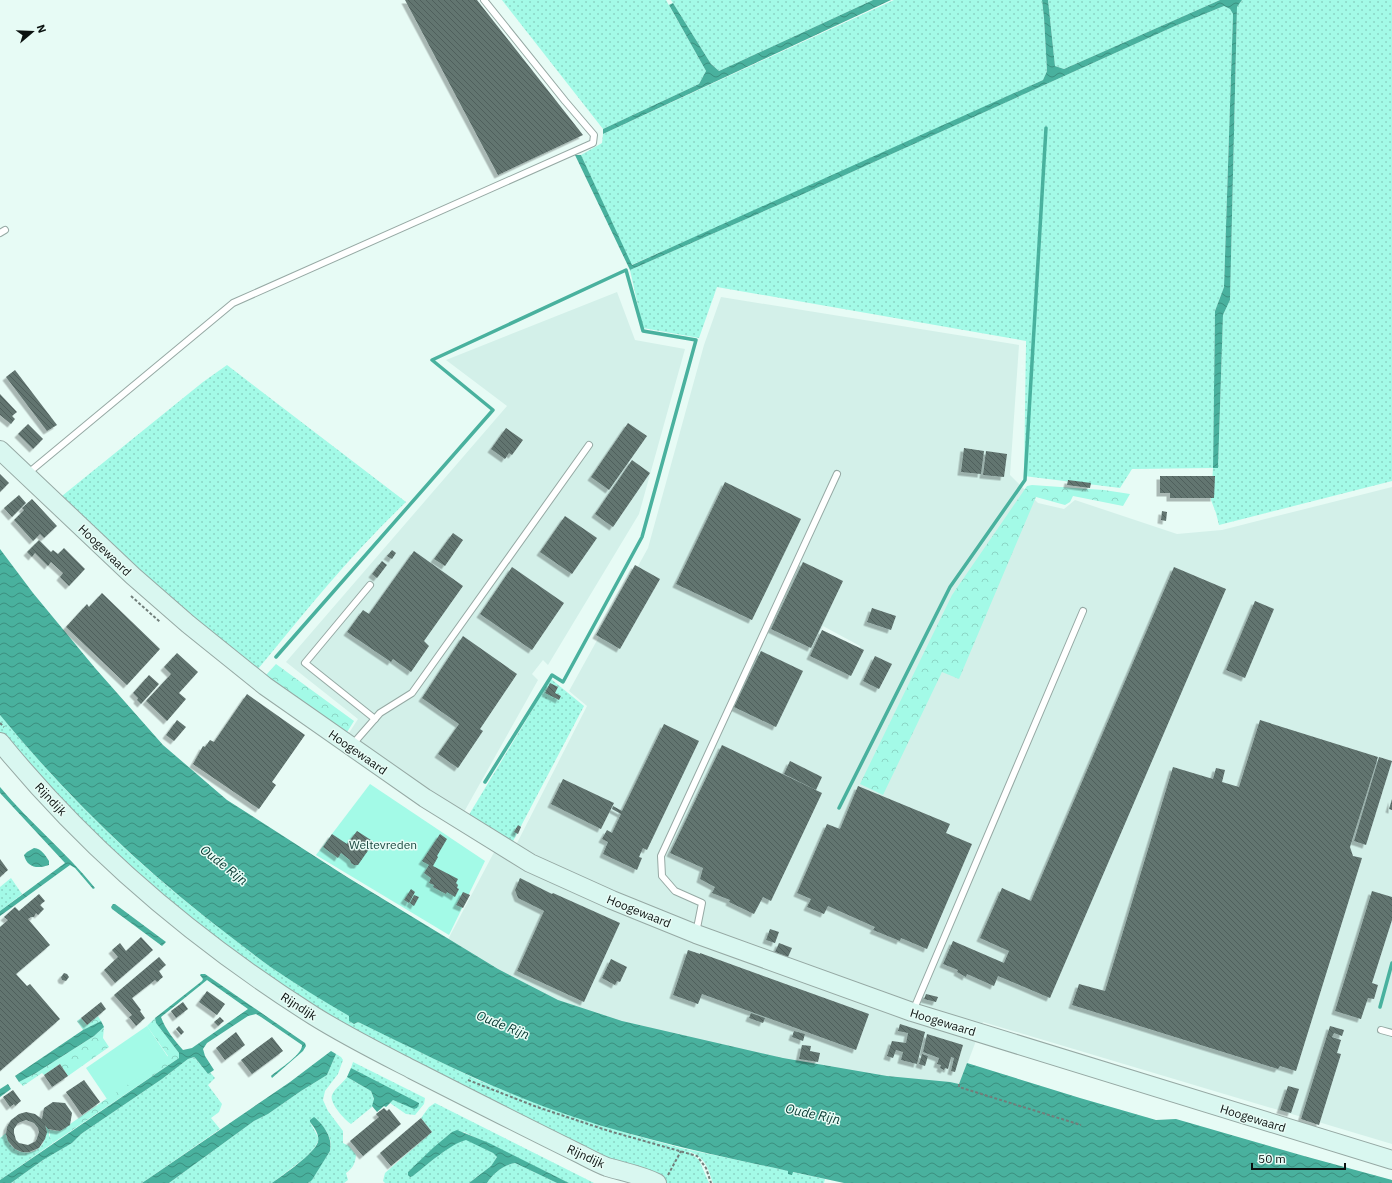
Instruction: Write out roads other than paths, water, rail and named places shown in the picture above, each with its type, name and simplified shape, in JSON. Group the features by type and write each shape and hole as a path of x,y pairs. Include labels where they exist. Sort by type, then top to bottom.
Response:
{"street":[{"name":"Hoogewaard","path":"0,450 133,576 188,624 265,686 350,747 425,798 530,863 612,900 696,934 912,1012 1392,1160"},
{"name":"Rijndijk","path":"2,735 16,762 90,841 133,880 201,937 256,977 316,1017 386,1056 471,1100 605,1166 662,1180"}],"lane":[{"path":"26,474 232,303 593,143 594,134 565,101 484,0"},
{"path":"350,747 380,713 412,693 589,445"},
{"path":"696,934 702,903 676,891 662,876 661,856 837,474"},
{"path":"370,585 305,663 375,719"},
{"path":"912,1012 1083,611"},
{"path":"1381,1030 1392,1033"}],"water":[{"path":"873,0 891,0 603,134 603,129 699,84 706,71 669,5 673,3 711,64 719,71"},
{"path":"1042,0 1048,0 1055,66 1064,69 1220,0 1242,0 1237,7 1230,300 1223,315 1218,468 1213,468 1215,311 1224,287 1233,14 1230,9 1224,6 1175,26 801,195 630,270 575,155 581,155 632,265 1043,80 1047,71"},
{"name":"Oude Rijn","path":"0,549 33,593 95,668 163,745 227,800 347,877 498,969 558,1000 622,1021 783,1058 887,1076 959,1084 967,1063 1156,1120 1176,1119 1392,1180 1392,1183 844,1183 793,1172 792,1175 788,1174 788,1171 665,1143 605,1127 521,1098 451,1067 358,1022 354,1024 349,1021 349,1016 300,987 272,968 168,887 80,805 0,715"},
{"path":"0,787 95,888 93,889 75,868 70,865 0,916 0,911 65,863 0,793"},
{"path":"34,848 43,853 49,861 49,865 37,867 28,863 24,855"},
{"path":"113,904 166,942 162,946 112,909 111,907"},
{"path":"205,974 305,1043 306,1046 303,1051 272,1078 271,1076 290,1062 299,1053 302,1045 256,1014 248,1016 207,1043 203,1049 205,1056 214,1070 208,1074 194,1057 188,1059 162,1079 81,1134 72,1143 43,1160 11,1183 0,1183 0,1180 179,1058 179,1053 156,1023 155,1018 202,981 203,979 200,975","holes":["207,980 248,1009 192,1048 183,1050 174,1039 161,1017"]},
{"path":"101,1021 104,1027 94,1036 36,1073 19,1082 15,1076 83,1030"},
{"path":"331,1051 336,1054 327,1075 268,1114 254,1121 169,1183 142,1183 290,1082"},
{"path":"351,1068 419,1103 417,1108 414,1109 393,1100 386,1107 384,1106 377,1112 372,1106 374,1099 371,1091 347,1077"},
{"path":"8,1084 11,1089 0,1097 0,1089"},
{"path":"314,1117 327,1132 331,1146 330,1151 312,1180 308,1183 272,1183 298,1164 315,1147 318,1142 318,1137 310,1122 310,1120"},
{"path":"457,1130 489,1143 569,1183 557,1183 515,1163 499,1170 487,1183 469,1183 491,1166 497,1157 493,1153 466,1140 446,1150 413,1176 410,1177 408,1175 408,1172 434,1147 452,1132"}],"waterway":[{"path":"839,808 950,587 1025,480 1046,128"},
{"path":"276,657 493,410 432,360 626,270 643,331 696,340 642,537 563,682 552,675 485,782"},
{"path":"1380,1007 1392,963"}],"park label":[{"name":"Weltevreden","path":"383,844"}]}
